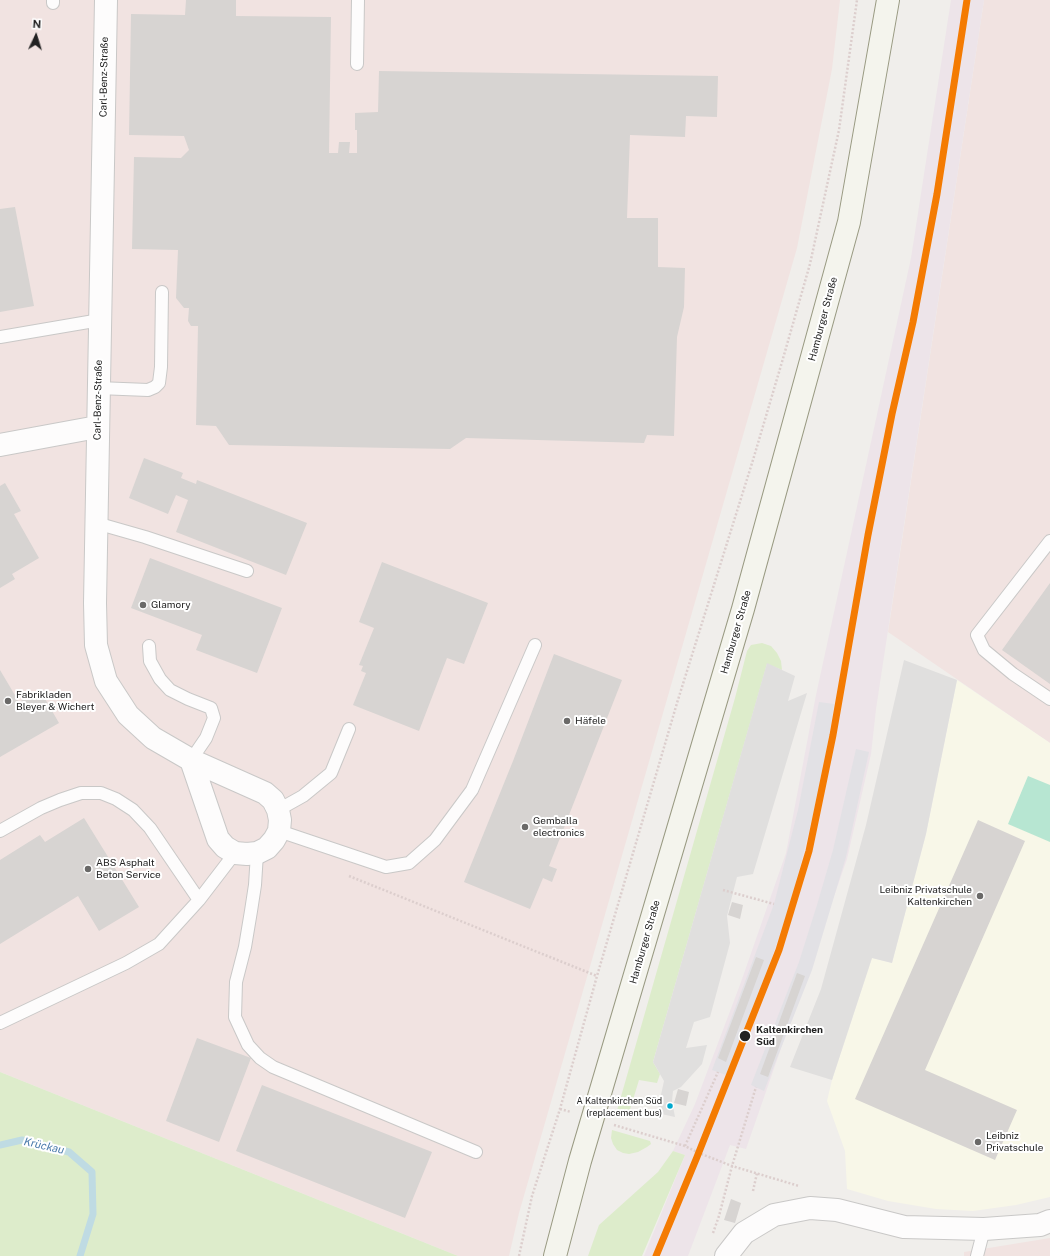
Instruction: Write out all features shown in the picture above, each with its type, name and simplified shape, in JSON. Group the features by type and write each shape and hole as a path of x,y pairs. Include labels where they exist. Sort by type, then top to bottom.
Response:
{"main road":[{"name":"Hamburger Straße","path":"555,1256 592,1119 743,609 847,230 888,0"}],"street":[{"name":"Carl-Benz-Straße","path":"106,0 98,388 95,603 96,645 106,681 128,715 153,738 191,760 265,793 273,800 278,820"},
{"path":"0,445 98,428"},
{"path":"191,760 218,839 225,847 236,853 247,854 257,853 267,848 274,840 278,820"},
{"path":"726,1256 744,1233 774,1215 810,1208 837,1210 904,1226 984,1229 1040,1225 1050,1221"}],"lane":[{"path":"357,64 358,0"},
{"path":"98,388 148,390 155,387 158,383 161,367 162,292"},
{"path":"0,336 100,320"},
{"path":"96,522 247,571"},
{"path":"1050,541 977,635 984,650 1013,674 1050,699"},
{"path":"349,729 331,773 303,796 278,820 386,866 409,863 435,840 472,790 535,645"},
{"path":"149,646 150,660 160,679 170,690 211,708 214,718 206,738 191,760"},
{"path":"0,831 40,808 60,800 81,793 101,792 116,799 133,810 150,828 200,900"},
{"path":"0,1023 126,963 159,944 200,900 236,853"},
{"path":"257,853 252,911 236,982 235,1018 248,1045 260,1058 273,1067 476,1152"},
{"path":"977,1256 984,1229"}],"path":[{"path":"519,1256 532,1196 560,1108 677,703 756,453 810,264 839,130 857,0"},
{"path":"348,875 597,976"},
{"path":"723,890 774,904"},
{"path":"685,1146 718,1072"},
{"path":"712,1236 756,1088"},
{"path":"560,1108 592,1119 685,1146 732,1166 804,1187"},
{"path":"753,1191 757,1173"}],"shaded area":[{"path":"0,0 840,0 832,69 797,248 519,1213 509,1256 458,1256 0,1072"},
{"path":"951,0 984,0 876,709 871,754 847,859 746,1149 730,1145 688,1256 644,1256 685,1155 673,1151 695,1104 741,982 786,853 816,695 911,258"},
{"path":"984,0 1050,0 1050,743 888,632"},
{"path":"904,660 957,680 926,834 892,963 872,958 832,1080 790,1067 821,989 866,825"},
{"path":"767,663 795,676 788,701 807,693 753,874 737,877 727,916 730,943 710,1017 694,1022 686,1048 707,1045 702,1064 681,1087 673,1091 672,1101 675,1117 657,1113 664,1081 653,1062"},
{"name":"Leibniz Privatschule Kaltenkirchen","path":"957,680 1050,743 1050,1197 1016,1205 973,1211 936,1209 888,1201 847,1189 845,1151 827,1101 832,1080 872,958 892,963 926,834"},
{"path":"819,702 834,704 829,737 813,815 788,910 770,963 726,1075 712,1070 774,904 798,810"},
{"path":"856,749 869,752 846,857 812,970 764,1091 751,1085 799,962 817,905 833,850"},
{"path":"1050,1238 1050,1256 964,1256 964,1252"}],"green space":[{"path":"762,643 771,646 777,653 781,661 782,670 767,664 653,1062 660,1074 657,1083 639,1080 628,1116 616,1114 735,698 747,651 751,645"},
{"path":"1028,776 1050,785 1050,842 1008,824"},
{"path":"0,1072 458,1256 0,1256"},
{"path":"612,1130 650,1141 651,1144 638,1152 629,1154 623,1153 617,1150 613,1144 611,1138"},
{"path":"673,1151 685,1155 642,1256 588,1256 599,1225 658,1172"}],"building":[{"path":"186,0 236,0 236,16 331,17 329,153 338,153 339,142 350,142 349,153 357,153 355,113 378,112 379,71 718,76 717,117 686,116 685,137 630,135 627,218 658,218 658,267 685,268 684,307 677,337 674,436 647,435 644,443 466,438 450,449 229,445 216,426 196,425 198,326 191,326 188,321 189,308 184,308 176,298 178,250 132,249 134,157 181,158 189,150 184,136 129,135 131,14 185,15"},
{"path":"15,207 34,306 0,312 0,209"},
{"path":"144,458 183,473 181,478 196,484 197,480 307,523 286,575 176,532 188,500 176,495 168,514 129,498"},
{"path":"5,483 21,511 14,514 39,558 12,574 15,579 0,588 0,486"},
{"path":"150,558 282,608 257,673 196,650 202,635 131,608"},
{"path":"382,562 488,603 464,664 447,658 419,731 353,705 366,673 361,671 363,666 359,665 374,628 359,622"},
{"path":"1050,583 1050,684 1002,650"},
{"path":"554,654 622,680 549,866 557,869 552,882 543,878 530,909 464,882"},
{"path":"0,670 19,702 40,690 59,723 0,757"},
{"path":"84,818 139,907 99,931 78,896 0,944 0,860 40,835 45,842"},
{"path":"978,820 1025,841 925,1070 1017,1110 995,1160 855,1099"},
{"path":"732,902 743,905 740,919 728,915"},
{"path":"756,957 764,960 726,1062 718,1058"},
{"path":"797,973 805,976 768,1077 760,1074"},
{"path":"197,1038 251,1058 219,1142 166,1121"},
{"path":"262,1085 432,1152 405,1218 236,1151"},
{"path":"678,1089 689,1092 686,1106 674,1103"},
{"path":"731,1199 741,1203 735,1223 724,1220"}],"waterway":[{"name":"Krückau","path":"0,1145 22,1140 69,1152 92,1172 93,1214 80,1256"}],"transit line":[{"path":"656,1256 779,950 809,851 833,735 868,535 892,414 913,322 937,194 967,0"}],"place":[{"name":"Glamory","path":"143,605"},
{"name":"Fabrikladen Bleyer & Wichert","path":"8,701"},
{"name":"Häfele","path":"567,721"},
{"name":"Gemballa electronics","path":"525,827"},
{"name":"ABS Asphalt Beton Service","path":"88,869"},
{"name":"Leibniz Privatschule Kaltenkirchen","path":"980,896"},
{"name":"Kaltenkirchen Süd","path":"745,1036"},
{"name":"A Kaltenkirchen Süd (replacement bus)","path":"670,1106"},
{"name":"Leibniz Privatschule","path":"978,1142"}]}
